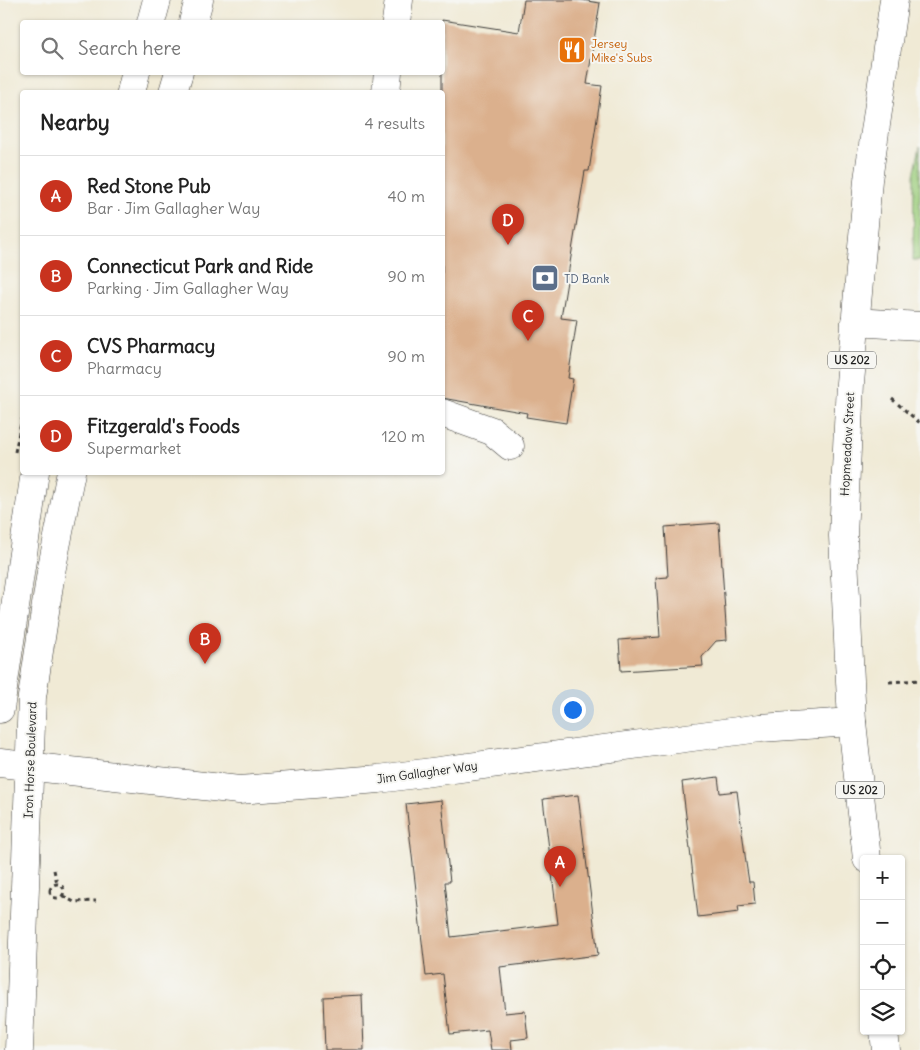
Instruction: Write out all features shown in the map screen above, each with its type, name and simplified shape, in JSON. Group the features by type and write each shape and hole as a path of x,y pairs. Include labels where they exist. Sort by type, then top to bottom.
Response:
{"main road":[{"path":"152,20 157,0"},
{"path":"194,20 199,0"},
{"path":"396,20 399,0"},
{"name":"Hopmeadow Street","path":"867,855 852,722 843,536 850,383 868,180 894,0"},
{"path":"132,90 135,75"},
{"path":"174,90 178,75"},
{"path":"386,90 388,75"},
{"path":"855,322 920,326"},
{"path":"445,415 492,431 510,446"},
{"path":"0,709 36,475"},
{"name":"Iron Horse Boulevard","path":"19,1050 32,697 51,572 70,475"},
{"name":"Jim Gallagher Way","path":"0,763 239,790 379,779 760,728 852,722"},
{"path":"884,1035 886,1050"}],"path":[{"path":"892,399 920,423"},
{"path":"889,682 920,680"},
{"path":"63,896 65,889 63,886 57,884 51,888 52,896 59,898 63,896 74,902 96,901"}],"green space":[{"path":"920,146 920,260 913,260 914,175"}],"building":[{"path":"524,0 581,0 600,3 587,84 602,86 589,171 585,171 561,318 577,320 568,378 573,379 566,423 526,417 527,413 445,399 445,90 442,90 442,75 445,75 445,20 519,32"},
{"path":"719,523 727,640 716,641 702,657 703,666 621,671 619,640 660,637 656,578 668,577 665,527"},
{"path":"718,777 720,793 737,791 749,882 753,882 755,904 738,906 739,912 698,917 682,782"},
{"path":"578,795 598,955 500,967 505,1013 525,1011 528,1038 511,1040 512,1050 491,1050 488,1030 450,1034 443,974 426,976 406,804 441,800 450,882 445,882 451,937 558,924 543,799"},
{"path":"362,995 364,1050 325,1050 323,997"}],"place":[{"name":"Jersey Mike's Subs","path":"572,50"},
{"name":"Fitzgerald's Foods","path":"508,245"},
{"name":"TD Bank","path":"545,278"},
{"name":"CVS Pharmacy","path":"528,341"},
{"name":"Connecticut Park and Ride","path":"205,664"},
{"name":"Red Stone Pub","path":"560,887"}]}
